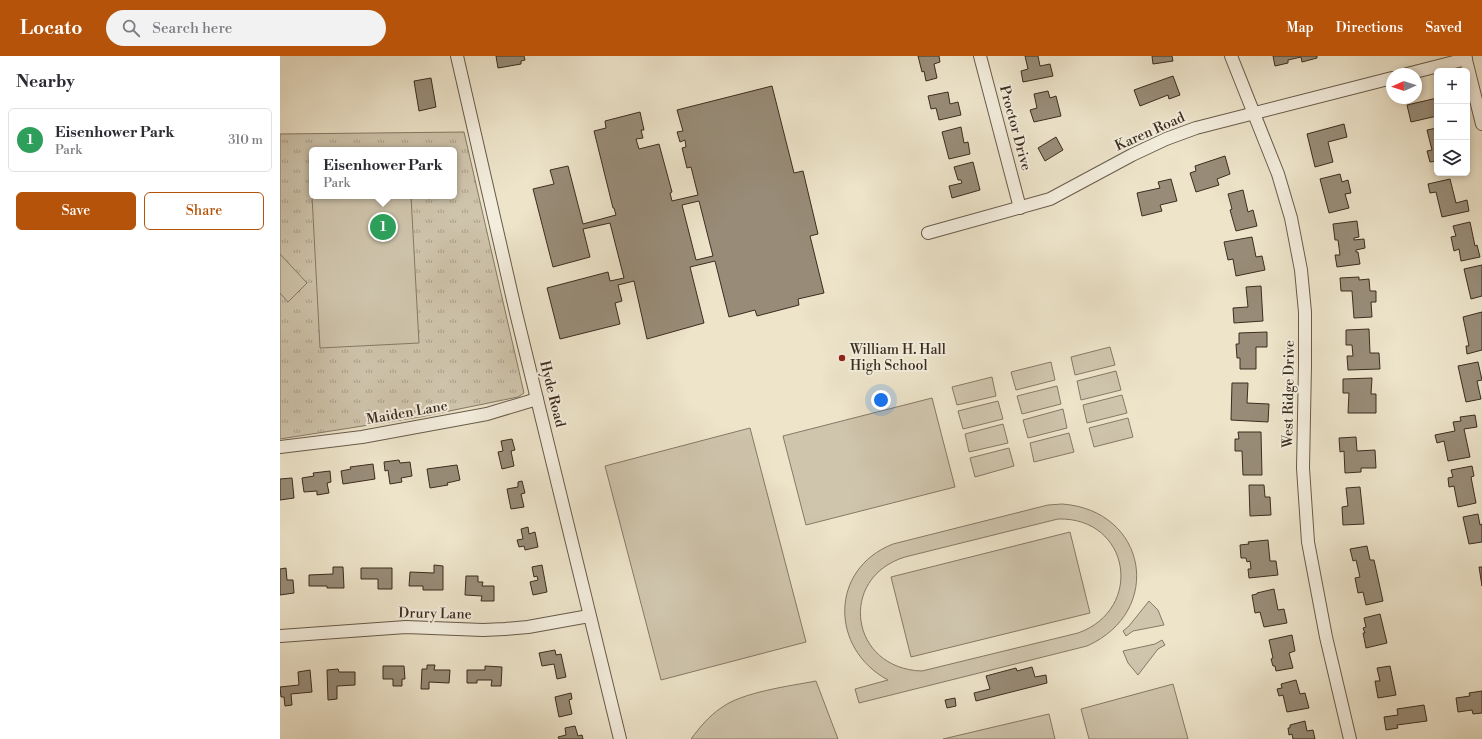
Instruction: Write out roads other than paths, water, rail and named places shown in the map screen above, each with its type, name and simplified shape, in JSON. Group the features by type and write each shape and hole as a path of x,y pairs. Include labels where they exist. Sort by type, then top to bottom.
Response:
{"street":[{"name":"Hyde Road","path":"457,56 473,131 589,616 620,739"},
{"name":"Proctor Drive","path":"980,56 1020,208"},
{"name":"West Ridge Drive","path":"1231,56 1278,174 1291,218 1301,270 1306,365 1303,468 1308,542 1326,637 1350,739"},
{"path":"1422,70 1465,58 1482,124"},
{"name":"Karen Road","path":"928,233 1039,203 1060,195 1132,155 1166,139 1196,128 1386,79"},
{"name":"Maiden Lane","path":"280,447 362,437 479,415 537,399"},
{"name":"Drury Lane","path":"280,636 406,627 483,630 506,629 544,625 589,616"}],"place":[{"name":"Eisenhower Park","path":"383,227"},
{"name":"William H. Hall High School","path":"842,358"}]}
